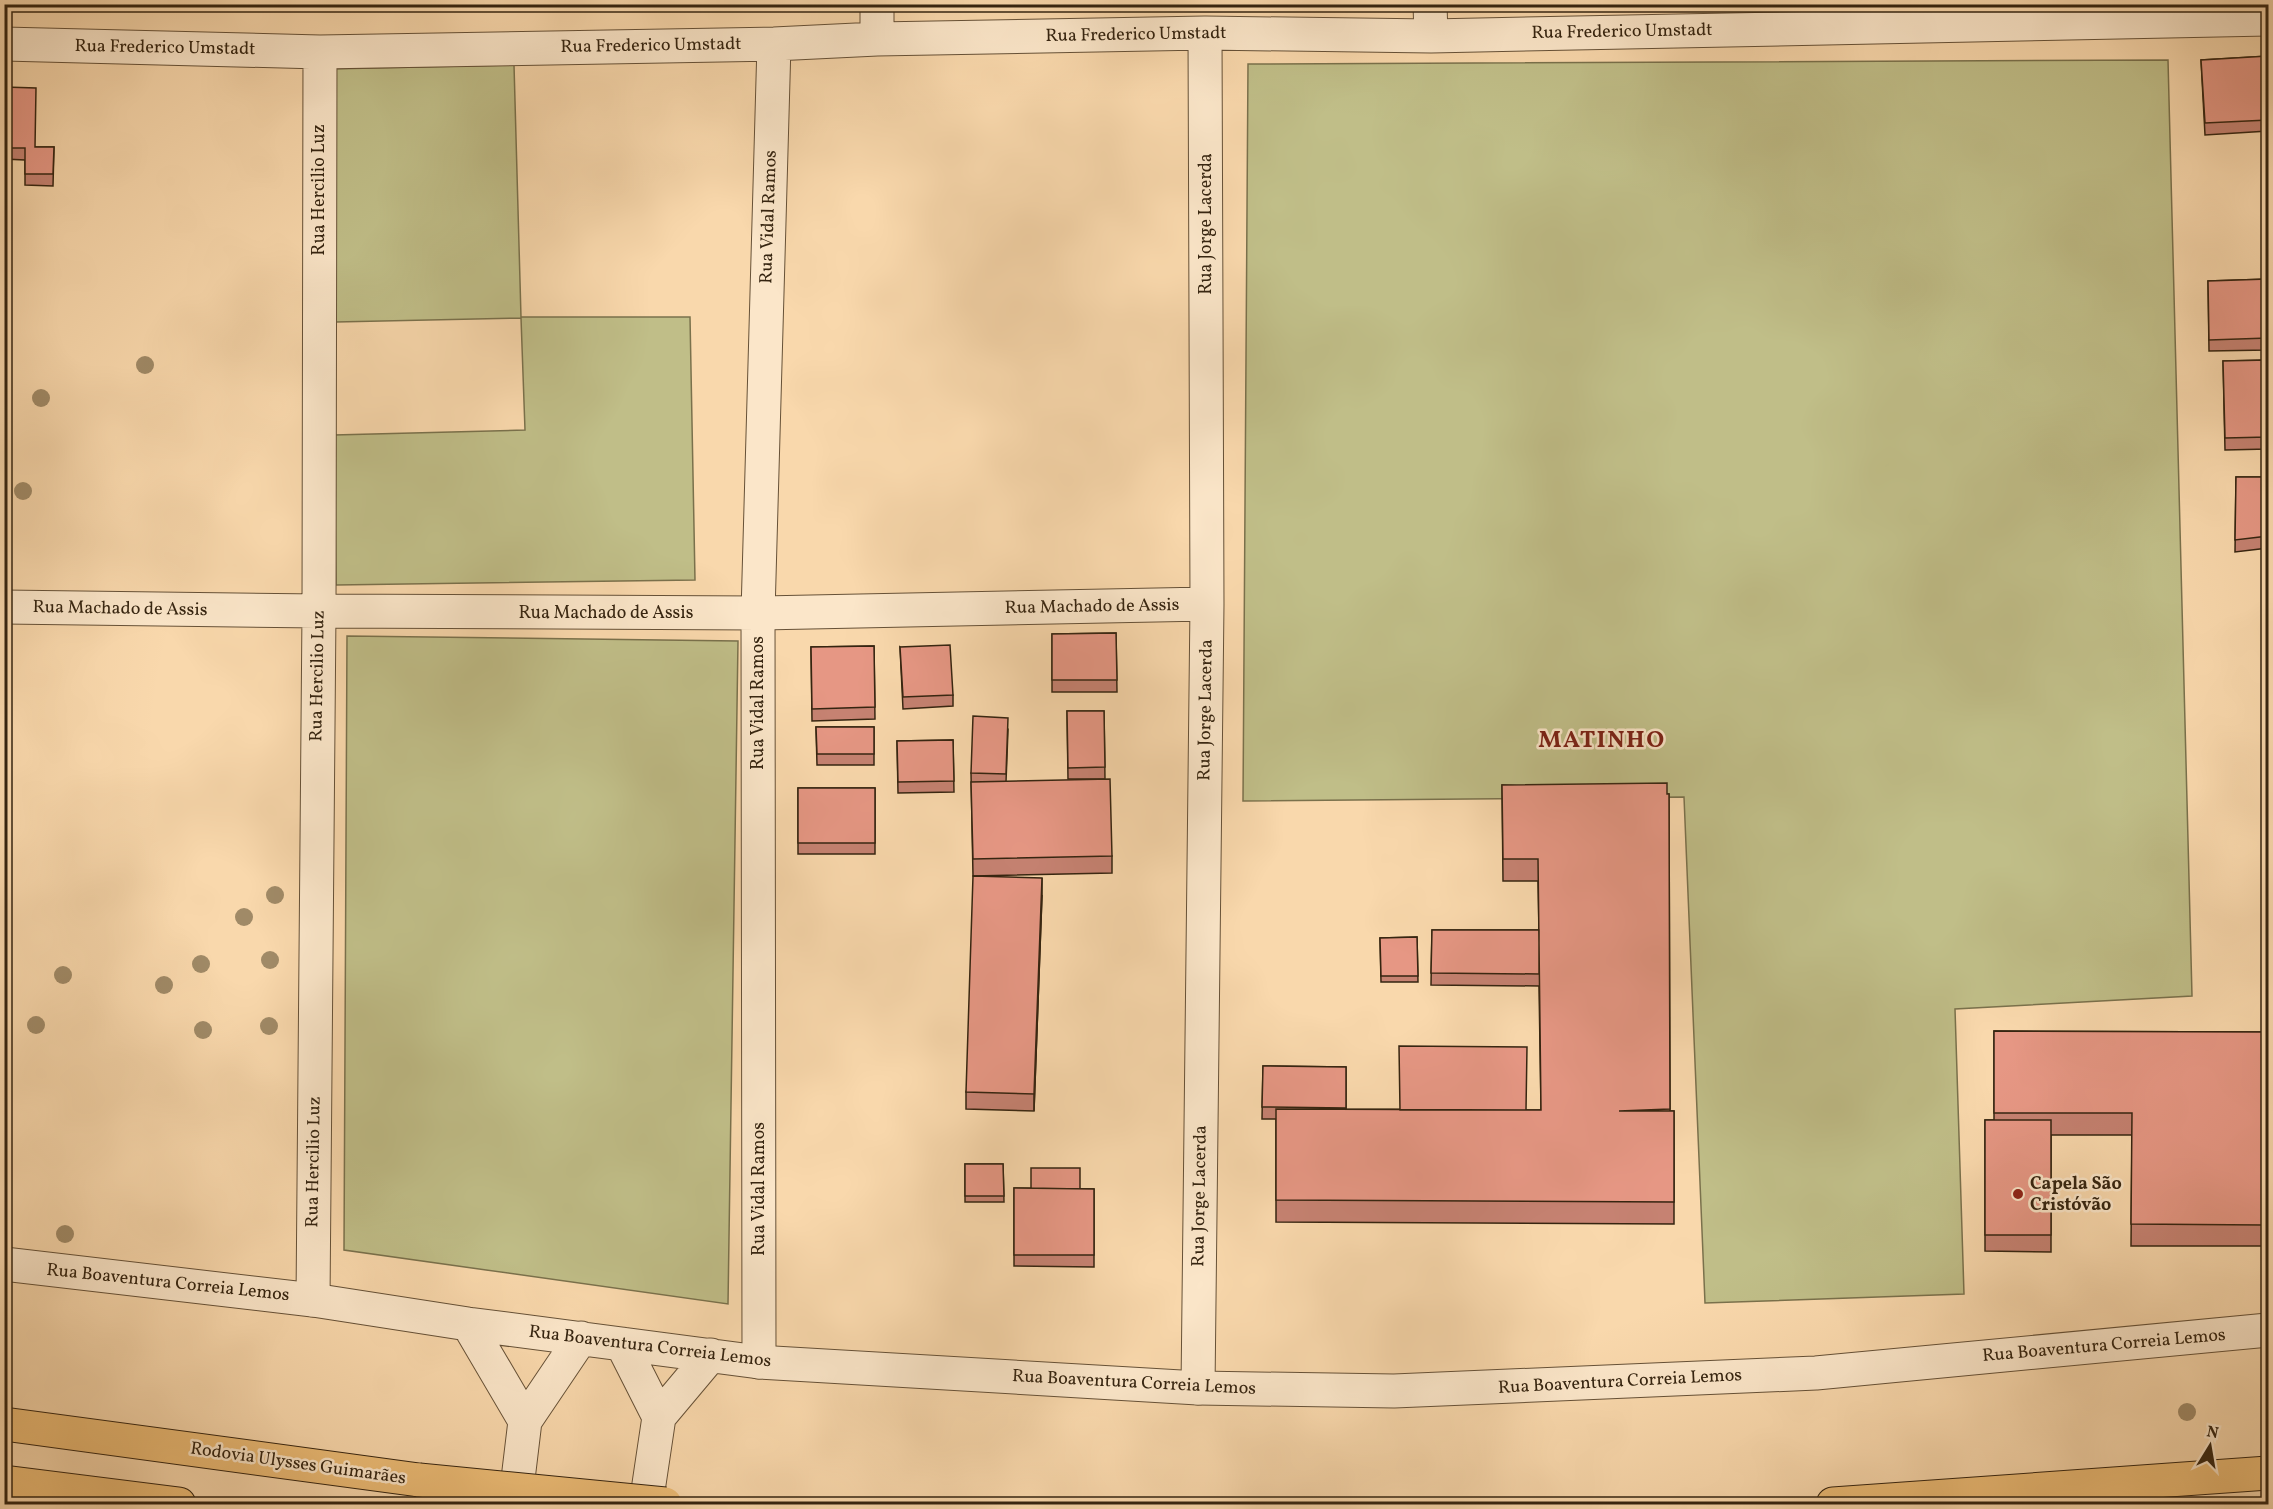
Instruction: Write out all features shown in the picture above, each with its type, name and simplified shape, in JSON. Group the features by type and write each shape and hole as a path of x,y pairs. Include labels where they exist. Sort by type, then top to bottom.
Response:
{"highway":[{"name":"Rodovia Ulysses Guimarães","path":"4,1424 420,1480 665,1504"},
{"path":"1833,1504 2268,1473"},
{"path":"4,1482 179,1504"}],"street":[{"path":"877,4 877,39"},
{"name":"Rua Frederico Umstadt","path":"4,44 320,52 1205,33 1430,20 1968,15 2268,18"},
{"name":"Rua Jorge Lacerda","path":"1198,1388 1207,604 1205,33"},
{"name":"Rua Vidal Ramos","path":"759,1362 758,613 774,44"},
{"name":"Rua Hercilio Luz","path":"313,1300 319,612 320,52"},
{"name":"Rua Machado de Assis","path":"4,607 319,612 758,613 1207,604"},
{"name":"Rua Boaventura Correia Lemos","path":"4,1264 313,1300 468,1324 759,1362 1198,1388 1394,1391 1816,1373 2268,1330"},
{"path":"468,1324 525,1421"},
{"path":"515,1504 525,1421 581,1338"},
{"path":"622,1344 659,1417"},
{"path":"646,1504 659,1417 711,1355"}],"shaded area":[{"path":"2168,60 2192,996 1955,1009 1964,1294 1705,1303 1684,797 1243,801 1248,64"},
{"path":"514,65 521,317 690,317 695,580 336,585 334,435 525,430 521,318 336,322 329,69"},
{"path":"347,636 738,641 728,1304 344,1250"}],"building":[{"path":"2268,56 2268,120 2205,123 2201,60"},
{"path":"4,87 36,88 35,147 54,147 53,174 25,174 25,148 4,148"},
{"path":"2268,279 2268,338 2209,340 2208,281"},
{"path":"2268,360 2268,437 2225,438 2223,361"},
{"path":"2236,477 2268,477 2268,536 2235,540"},
{"path":"1116,633 1117,680 1052,680 1052,634"},
{"path":"950,645 953,695 903,697 900,647"},
{"path":"874,646 875,707 812,709 811,647"},
{"path":"1067,711 1104,711 1105,767 1068,768"},
{"path":"973,716 1008,718 1006,774 971,773"},
{"path":"816,727 874,727 874,754 817,754"},
{"path":"953,740 954,781 898,782 897,741"},
{"path":"1110,779 1112,856 973,859 971,782"},
{"path":"1667,783 1667,794 1669,794 1670,1109 1619,1111 1674,1111 1674,1202 1276,1200 1276,1109 1541,1110 1538,859 1503,859 1502,785"},
{"path":"798,788 875,788 875,843 798,843"},
{"path":"973,876 1042,878 1034,1094 966,1092"},
{"path":"1432,930 1539,930 1539,974 1431,973"},
{"path":"1417,937 1418,976 1381,976 1380,938"},
{"path":"1994,1031 2263,1032 2263,1225 2131,1224 2132,1113 1994,1113"},
{"path":"1399,1046 1527,1047 1526,1110 1400,1110"},
{"path":"1263,1066 1346,1067 1346,1108 1262,1107"},
{"name":"Capela São Cristóvão","path":"1985,1120 2051,1120 2051,1235 1985,1235"},
{"path":"965,1164 1003,1164 1004,1196 965,1196"},
{"path":"1031,1168 1080,1168 1080,1189 1031,1188"},
{"path":"1014,1188 1094,1189 1094,1255 1014,1255"}],"place":[{"name":"Capela São Cristóvão","path":"2018,1194"}],"district":[{"name":"MATINHO","path":"1602,741"}]}
